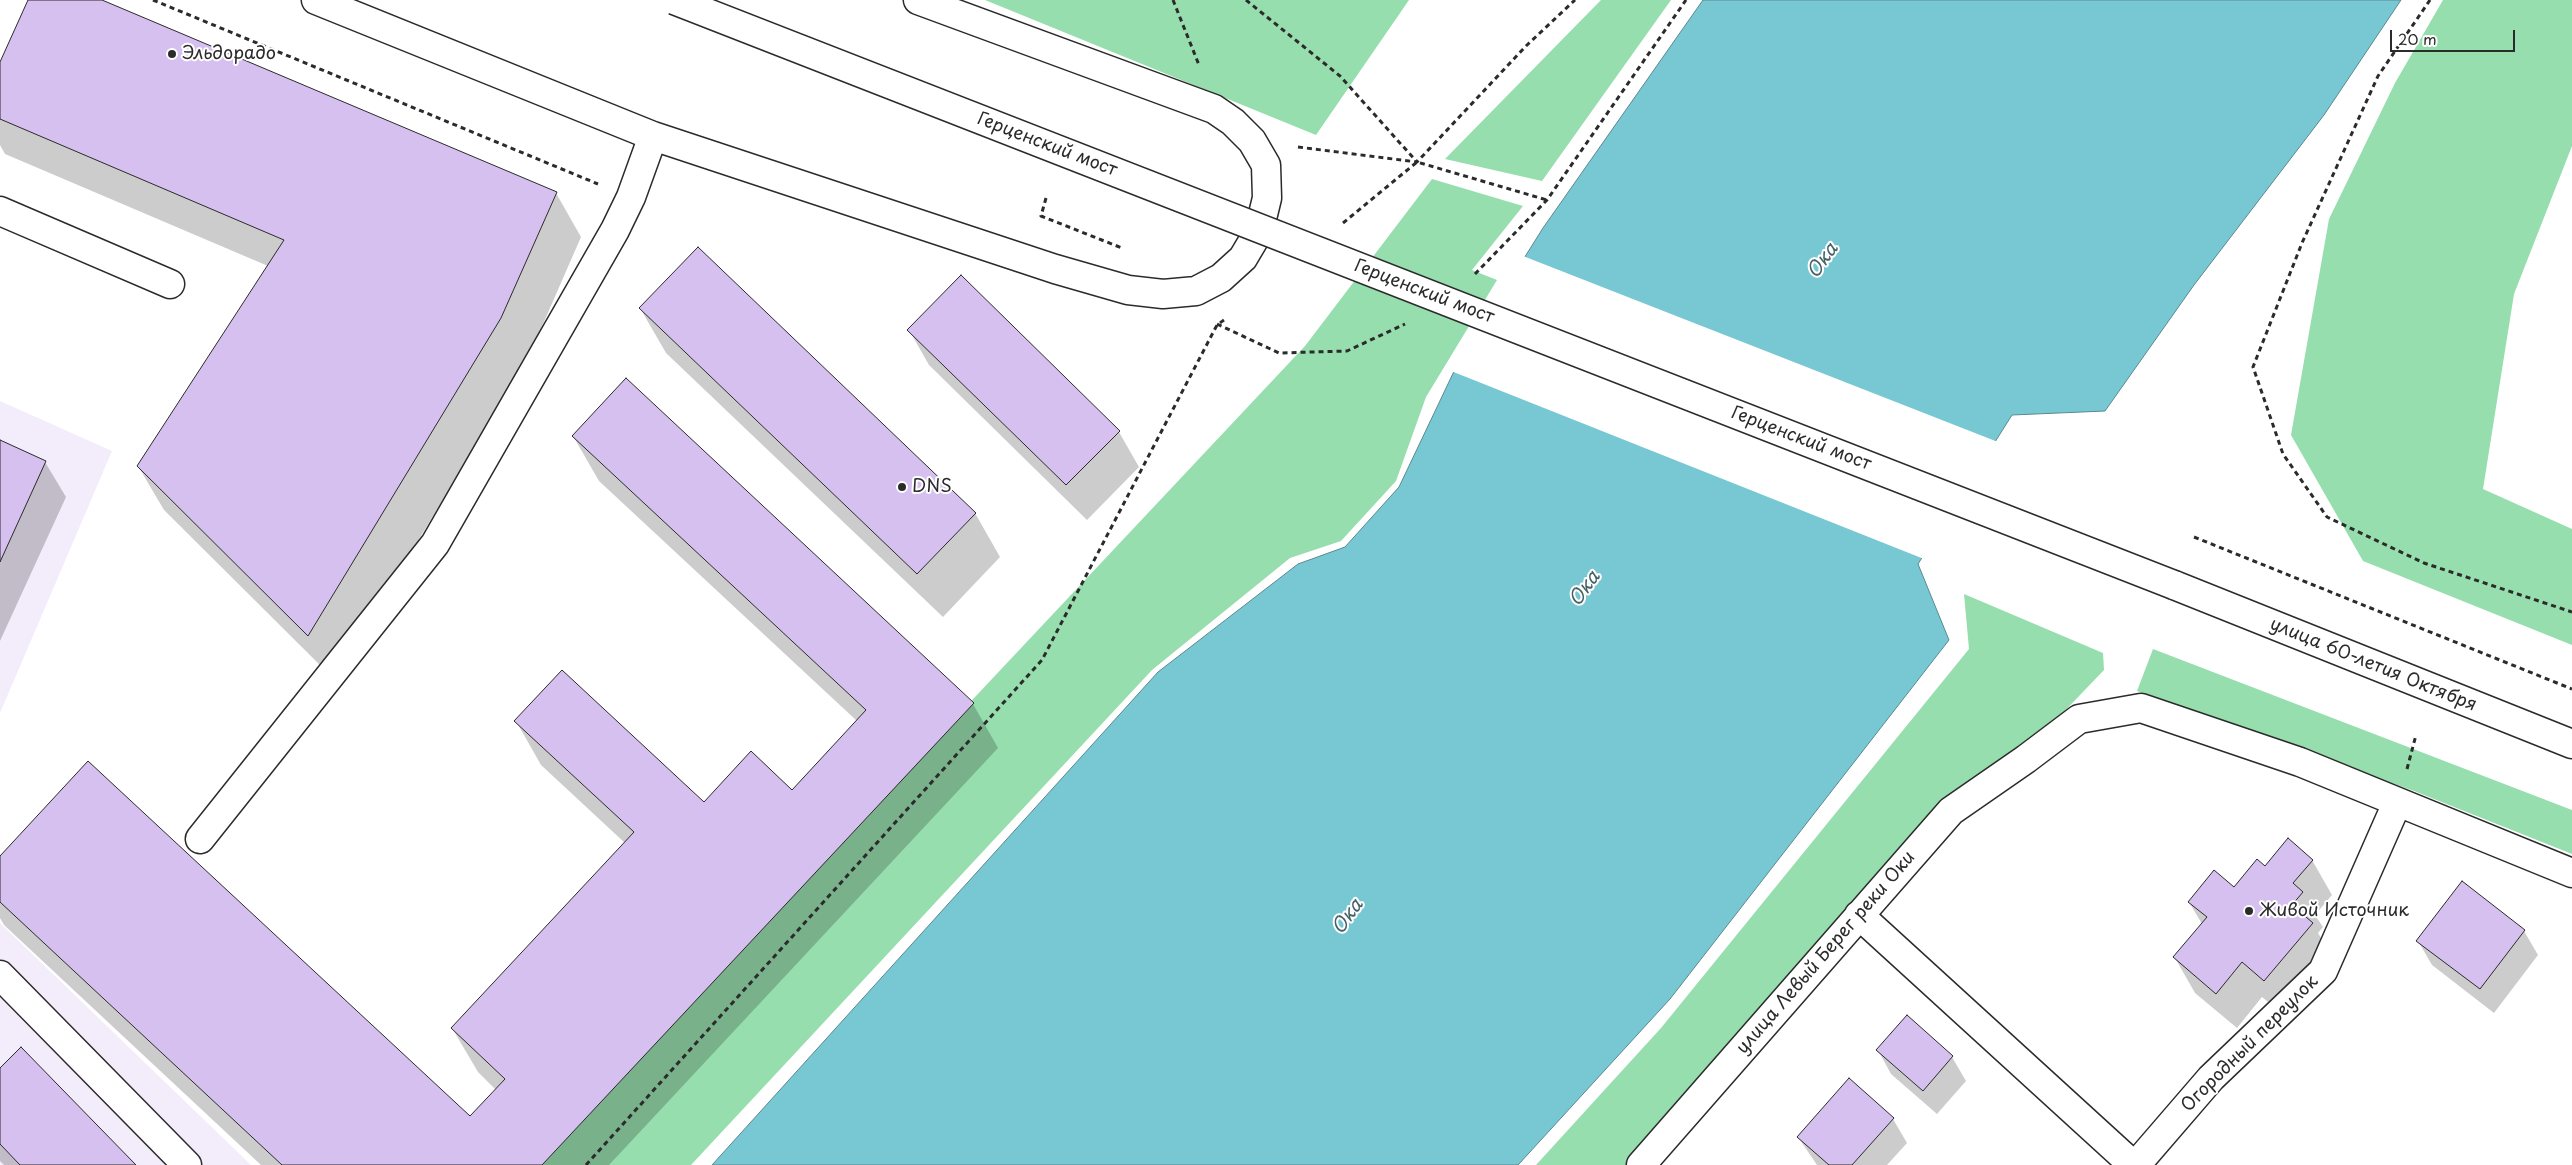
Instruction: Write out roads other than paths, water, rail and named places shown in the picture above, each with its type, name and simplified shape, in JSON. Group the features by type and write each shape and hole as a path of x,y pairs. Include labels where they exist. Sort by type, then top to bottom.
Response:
{"street":[{"path":"316,0 652,136 1055,269 1128,290 1163,294 1196,291 1221,278 1243,258 1259,232 1267,198 1266,165 1252,141 1233,122 1214,109 918,0"},
{"name":"Герценский мост","path":"674,0 2174,585"},
{"path":"200,839 436,544 615,230 631,197 652,136"},
{"path":"0,211 170,284"},
{"name":"улица 60-летия Октября","path":"2174,585 2572,744"},
{"name":"улица Левый Берег реки Оки","path":"1641,1165 1950,811 2026,759 2079,718 2142,708 2300,762 2572,873"},
{"name":"Огородный переулок","path":"2135,1165 2211,1078 2323,972 2397,803"},
{"path":"1859,915 2135,1165"},
{"path":"0,975 186,1165"}],"water":[{"name":"Ока","path":"1703,0 2401,0 2324,115 2194,285 2105,411 2012,415 1918,564 1949,640 1670,999 1518,1165 712,1165 1158,672 1298,564 1345,547 1399,487 1457,365 1543,228"}],"place":[{"name":"Эльдорадо","path":"172,54"},
{"name":"DNS","path":"902,487"},
{"name":"Живой Источник","path":"2249,911"}]}
